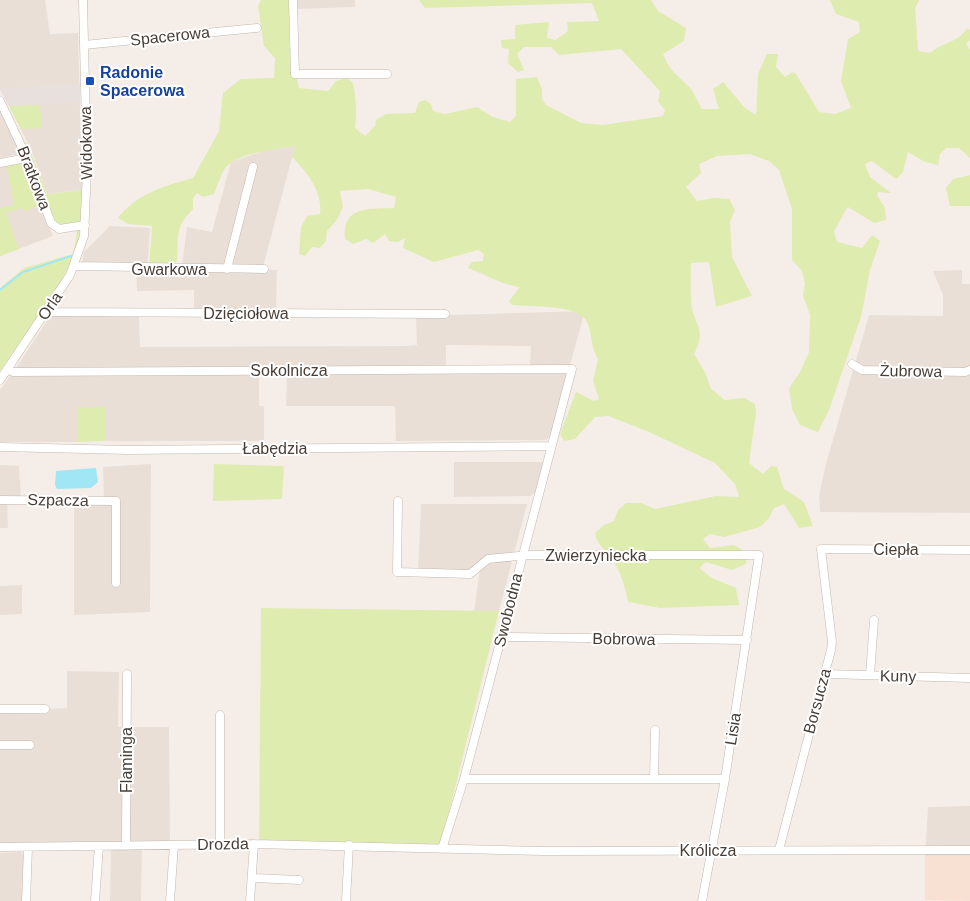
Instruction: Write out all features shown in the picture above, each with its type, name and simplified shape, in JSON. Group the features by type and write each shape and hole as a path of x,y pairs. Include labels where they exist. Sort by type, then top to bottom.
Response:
{"street":[{"name":"Widokowa","path":"83,0 87,170 86,225"},
{"path":"293,0 295,74 387,74"},
{"name":"Spacerowa","path":"84,45 257,28"},
{"name":"Bratkowa","path":"0,101 27,158 51,223 59,229 86,225"},
{"path":"0,163 27,158"},
{"path":"227,269 253,167"},
{"name":"Orla","path":"0,380 75,266 86,225"},
{"name":"Gwarkowa","path":"75,266 264,269"},
{"name":"Dzięciołowa","path":"47,310 63,312 445,314"},
{"name":"Żubrowa","path":"852,364 862,370 965,372 970,370"},
{"name":"Sokolnicza","path":"7,369 13,372 572,370"},
{"name":"Swobodna","path":"444,850 502,637 550,446 572,370"},
{"name":"Łabędzia","path":"0,447 128,450 550,446"},
{"name":"Szpacza","path":"0,500 116,501 116,583"},
{"name":"Zwierzyniecka","path":"398,500 397,572 470,574 488,559 521,558 538,555 759,555 753,607"},
{"name":"Ciepła","path":"821,549 970,550"},
{"name":"Borsucza","path":"779,850 793,789 826,674 832,642 821,549"},
{"name":"Lisia","path":"702,901 726,779 753,607"},
{"path":"870,675 874,620"},
{"name":"Bobrowa","path":"502,637 747,640"},
{"name":"Flaminga","path":"126,846 127,674"},
{"name":"Kuny","path":"826,674 970,678"},
{"path":"0,709 45,709"},
{"path":"220,715 220,844"},
{"path":"654,779 655,730"},
{"path":"0,745 30,745"},
{"path":"464,779 726,779"},
{"path":"250,901 254,844"},
{"name":"Drozda","path":"0,847 254,844 350,845 444,850"},
{"path":"170,901 174,845"},
{"path":"346,901 350,845"},
{"path":"96,901 99,846"},
{"path":"26,901 28,847"},
{"name":"Królicza","path":"444,850 970,850"},
{"path":"252,878 299,880"}],"shaded area":[{"path":"0,0 45,0 50,34 78,33 82,190 47,194 31,149 0,89"},
{"path":"298,0 355,0 355,7 298,9"},
{"path":"80,83 80,102 9,106 0,89"},
{"path":"0,108 20,150 18,154 0,158"},
{"path":"295,146 264,263 264,269 277,270 276,310 194,310 194,290 137,291 136,266 82,263 84,252 110,226 150,228 147,273 181,274 187,227 212,232 231,162 263,151"},
{"path":"21,163 27,167 53,236 0,256 0,168"},
{"path":"962,270 962,284 970,284 970,513 820,512 819,496 826,464 869,315 943,316 943,295 933,271"},
{"path":"585,311 570,365 567,367 530,366 531,346 446,345 446,367 16,368 50,316 139,317 140,347 405,346 417,345 416,316"},
{"path":"565,372 567,378 552,434 546,440 396,441 395,406 286,406 287,373"},
{"path":"259,373 259,406 264,406 264,441 105,441 105,407 79,407 78,442 0,442 0,390 10,376"},
{"path":"454,462 545,462 537,491 530,496 454,497"},
{"path":"151,464 150,612 74,615 74,500 104,500 103,467"},
{"path":"0,465 19,466 21,498 7,498 8,528 0,528"},
{"path":"421,504 527,504 499,611 474,611 480,570 418,569"},
{"path":"22,585 22,614 0,615 0,586"},
{"path":"67,671 119,672 118,727 169,727 170,843 142,843 141,901 110,901 111,845 0,845 0,713 47,714 47,709 67,708"},
{"path":"970,806 970,857 925,856 928,807"},
{"path":"21,852 25,856 23,901 0,901 0,853"},
{"path":"925,856 970,856 970,901 925,900"}],"green space":[{"path":"261,0 289,0 289,45 299,88 328,91 336,81 347,78 353,83 354,89 355,128 365,136 375,126 376,120 386,114 415,113 419,102 425,100 431,104 433,111 445,114 477,107 493,117 510,122 516,116 516,79 537,77 542,90 542,99 546,105 581,123 603,125 663,116 665,110 658,102 660,91 621,49 559,55 551,47 524,47 517,54 524,70 518,72 508,63 509,49 502,48 501,40 515,39 515,25 549,22 547,38 555,40 568,31 567,22 599,21 592,3 425,8 419,0 651,0 658,11 686,28 684,41 663,54 672,69 692,90 702,109 719,109 713,89 723,82 745,108 756,115 758,74 767,54 778,54 776,67 785,77 793,72 796,74 819,112 835,114 851,108 841,81 848,39 860,32 859,22 836,14 830,0 919,0 915,8 918,51 930,53 959,37 968,28 970,30 970,40 966,44 970,50 970,158 959,148 946,148 940,154 938,165 925,162 908,152 903,172 896,179 872,161 865,164 870,177 891,193 878,192 877,196 885,207 886,220 874,223 848,207 834,231 837,242 862,248 872,235 880,241 870,270 861,317 829,410 818,432 800,425 792,409 789,388 800,372 809,352 810,315 803,296 805,284 802,271 792,260 792,209 779,170 769,161 750,154 717,156 699,164 701,173 686,187 697,201 713,198 729,199 735,210 730,222 732,257 752,296 716,307 709,262 691,263 691,300 700,338 694,354 705,372 711,389 725,400 744,398 755,404 756,413 749,463 763,474 771,466 777,467 784,489 804,502 813,526 799,528 784,504 774,508 769,518 760,527 724,537 710,534 703,539 710,548 734,545 747,553 746,564 732,570 706,562 699,568 712,578 736,588 739,605 660,608 628,602 619,572 612,558 600,545 595,533 604,525 614,521 618,510 626,503 641,503 655,509 716,496 739,497 735,484 715,463 647,431 608,416 595,417 575,439 564,441 560,434 576,392 594,401 599,399 593,381 598,359 587,322 583,316 565,309 512,305 509,301 520,287 500,282 468,268 472,262 483,261 484,254 478,250 434,262 403,248 405,238 398,242 389,241 385,234 373,243 366,239 353,244 345,239 345,228 348,220 353,215 367,209 394,208 396,197 368,189 340,191 343,207 336,221 327,231 326,241 320,248 312,247 305,256 299,254 301,227 307,216 320,214 320,206 313,183 292,157 295,146 249,155 227,166 214,194 203,197 197,193 193,198 193,209 180,227 177,261 169,268 149,267 152,226 128,224 118,218 143,196 193,178 219,131 223,93 241,79 274,78 275,58 264,46 258,6"},
{"path":"40,105 42,128 21,129 9,106"},
{"path":"27,142 47,194 84,190 82,221 62,227 56,226 24,144"},
{"path":"21,163 27,167 40,200 36,201 38,206 24,211 21,208 6,213 19,249 0,256 0,208 14,205 7,166"},
{"path":"970,175 970,206 950,206 946,188 953,179"},
{"path":"80,226 78,243 61,281 0,371 0,288 24,268 73,254 77,232 74,229"},
{"path":"78,407 105,407 105,441 78,442"},
{"path":"214,464 284,466 282,499 213,501"},
{"path":"261,608 499,611 441,844 259,842"}],"water":[{"path":"96,468 98,482 91,488 57,489 55,485 56,471"}],"waterway":[{"path":"0,290 23,272 71,256"}],"place":[{"name":"Radonie Spacerowa","path":"90,81"}]}
